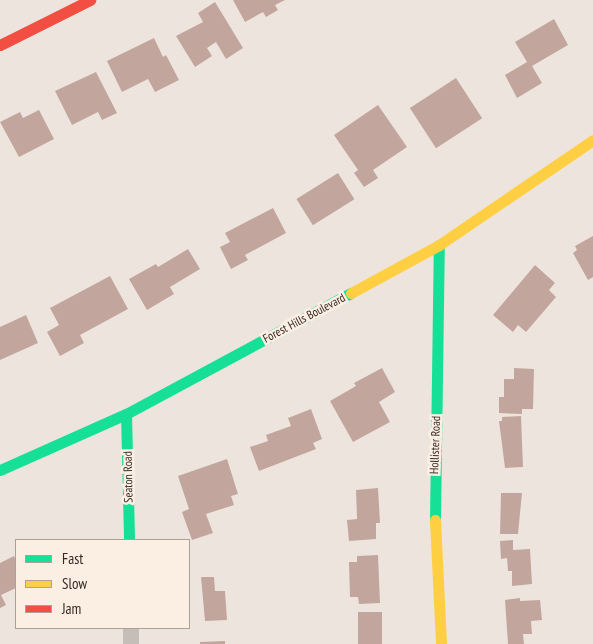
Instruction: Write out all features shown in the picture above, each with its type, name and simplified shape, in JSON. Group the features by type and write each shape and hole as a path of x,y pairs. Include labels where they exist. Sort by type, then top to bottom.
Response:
{"street":[{"path":"0,45 90,0"},
{"name":"Forest Hills Boulevard","path":"0,470 126,414 439,245 593,140"},
{"name":"Hollister Road","path":"439,245 434,505 441,644"},
{"name":"Seaton Road","path":"126,414 129,539"},
{"path":"131,629 131,644"}],"building":[{"path":"233,0 285,0 275,5 278,10 266,17 263,12 245,22"},
{"path":"215,2 243,48 226,59 216,42 207,48 212,56 195,67 176,36 203,22 198,13"},
{"path":"554,19 568,45 532,66 542,83 517,98 505,75 527,62 515,42"},
{"path":"154,38 163,57 166,55 179,80 155,92 148,79 122,92 107,61"},
{"path":"96,72 117,113 102,120 98,112 72,125 55,91"},
{"path":"456,78 482,118 436,148 410,108"},
{"path":"378,105 407,147 373,170 378,178 364,187 354,173 358,170 334,135"},
{"path":"39,110 54,139 19,157 0,122 20,112 23,118"},
{"path":"338,173 354,199 313,225 296,199"},
{"path":"273,208 286,233 245,255 248,260 231,269 220,247 230,242 225,233"},
{"path":"593,236 593,277 588,280 573,253 577,250 575,246"},
{"path":"188,249 200,269 170,287 174,294 147,310 129,279 156,264 158,267"},
{"path":"535,265 555,283 549,290 556,297 526,332 518,325 513,332 493,315"},
{"path":"110,276 128,309 80,335 84,343 60,356 47,332 59,325 50,308"},
{"path":"26,315 38,343 0,360 0,327"},
{"path":"382,368 395,392 379,402 390,422 353,442 330,401 356,386 354,383"},
{"path":"514,368 534,369 533,409 522,409 522,414 499,413 499,397 504,397 504,379 514,379"},
{"path":"311,409 322,439 313,443 316,449 259,471 250,447 268,441 266,435 291,426 288,418"},
{"path":"521,416 523,467 505,468 499,421 502,421 502,417"},
{"path":"227,459 238,494 231,496 234,505 206,514 213,533 192,540 182,512 189,509 178,476"},
{"path":"378,488 380,523 376,523 376,539 349,541 347,520 357,519 356,490"},
{"path":"501,493 522,493 518,534 500,534"},
{"path":"513,540 513,550 530,549 532,584 512,586 512,571 508,571 507,558 501,559 500,541"},
{"path":"378,555 380,603 359,604 358,597 350,597 349,562 357,562 357,556"},
{"path":"14,556 15,558 15,588 1,595 6,605 0,608 0,563"},
{"path":"201,577 214,577 215,591 225,591 227,620 205,621"},
{"path":"520,598 520,601 540,600 542,620 531,621 532,634 523,634 524,644 508,644 505,600"},
{"path":"358,612 382,612 382,644 358,644"},
{"path":"225,641 225,644 200,644 200,642"}],"traffic: fast":[{"path":"435,520 439,245"},
{"path":"0,470 126,414 351,293"},
{"path":"126,414 129,539"}],"traffic: slow":[{"path":"351,293 439,245 593,140"},
{"path":"435,520 441,644"}],"traffic: jam":[{"path":"0,45 90,0"}]}
